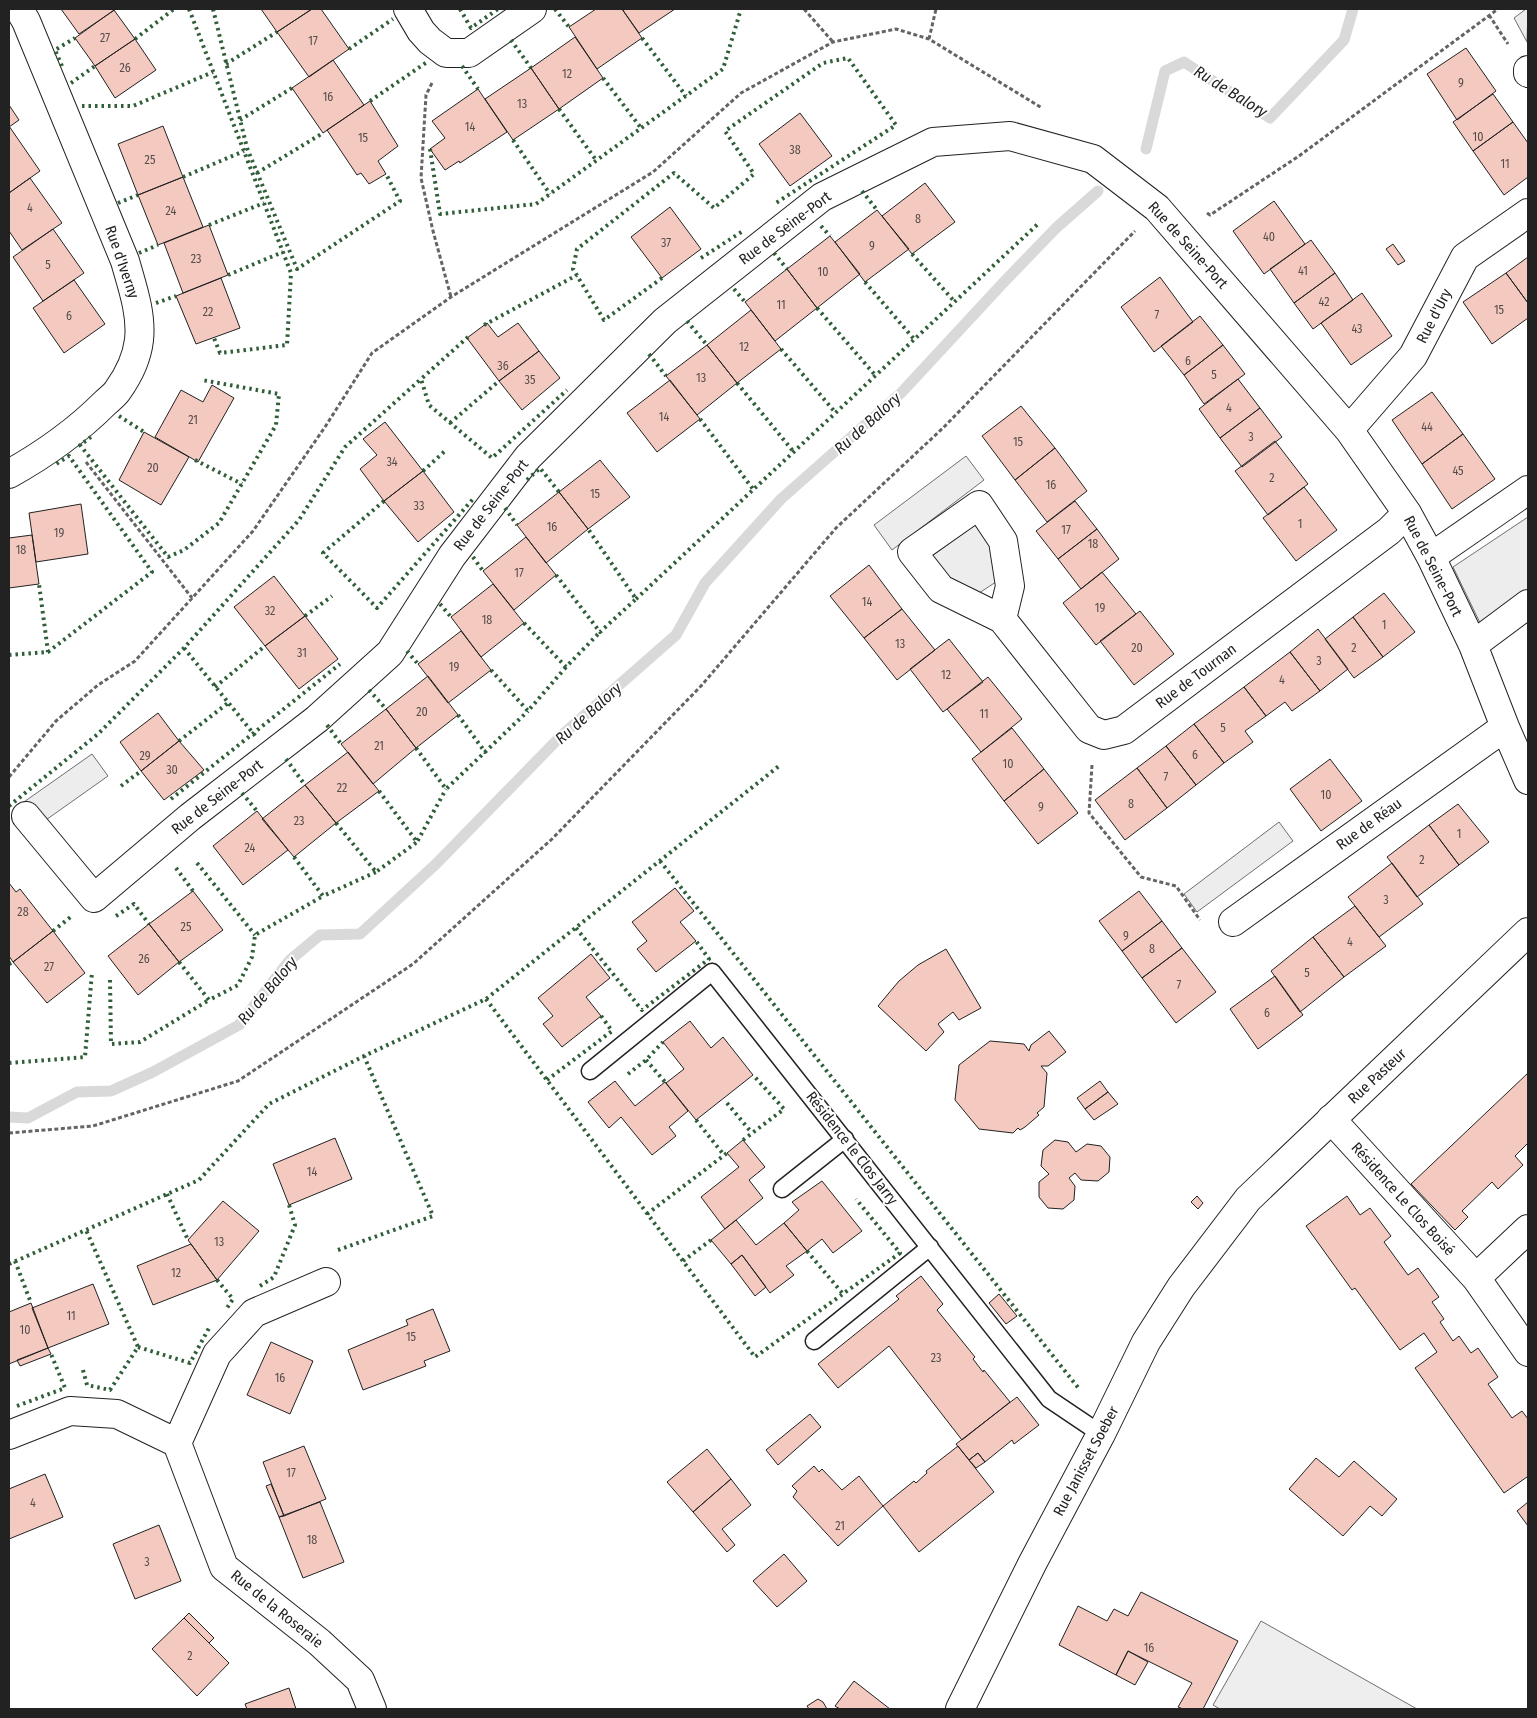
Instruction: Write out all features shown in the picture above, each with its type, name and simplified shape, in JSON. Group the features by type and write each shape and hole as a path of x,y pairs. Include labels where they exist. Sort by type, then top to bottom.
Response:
{"street":[{"name":"Rue d'Iverny","path":"9,474 31,461 92,417 118,391 133,362 139,340 138,315 134,291 125,261 26,20 19,9"},
{"path":"408,9 421,31 430,41 446,53 468,53 532,9"},
{"name":"Rue de Seine-Port","path":"26,816 94,898 190,817 317,719 390,652 452,556 528,457 665,321 822,197 933,142 1010,136 1093,159 1157,208 1349,430 1407,513 1431,557 1473,645 1528,780"},
{"name":"Rue d'Ury","path":"1349,430 1413,356 1465,256 1528,213"},
{"path":"1431,557 1528,490"},
{"name":"Rue de Tournan","path":"1097,733 1104,735 1124,730 1389,531 1407,513"},
{"path":"1473,645 1528,604"},
{"path":"1002,619 1089,729 1097,733"},
{"name":"Rue de Réau","path":"1233,922 1505,727"},
{"name":"Rue Pasteur","path":"1229,1223 1248,1198 1528,932"},
{"name":"Résidence Le Clos Boisé","path":"1331,1119 1476,1278 1528,1352"},
{"name":"Rue Janisset Soeber","path":"960,1709 1032,1564 1102,1434 1146,1342 1181,1287 1229,1223"},
{"path":"1476,1278 1528,1229"},
{"path":"9,1435 70,1411 117,1414 177,1443 217,1354 254,1314 326,1282"},
{"name":"Rue de la Roseraie","path":"177,1443 224,1567 319,1642 360,1680 372,1709"}],"lane":[{"name":"Résidence le Clos Jarry","path":"590,1071 712,972 1049,1399 1102,1434"},
{"path":"782,1189 845,1139"},
{"path":"814,1340 930,1247"}],"path":[{"path":"804,9 832,42"},
{"path":"929,39 936,9"},
{"path":"446,53 426,95 421,178 451,297"},
{"path":"9,1133 93,1126 238,1081 413,964 552,839 701,686 836,528 943,428 1157,208"},
{"path":"66,436 192,598"},
{"path":"1097,733 1089,813 1141,877 1176,886 1200,920 1233,922"}],"shaded area":[{"path":"1528,9 1527,42 1514,18"},
{"path":"966,456 984,480 892,550 874,525"},
{"path":"1528,517 1528,598 1483,629 1453,567"},
{"path":"975,525 991,547 999,580 976,595 949,580 932,556"},
{"path":"92,754 108,776 36,827 21,804"},
{"path":"1279,822 1293,841 1197,912 1184,894"},
{"path":"1261,1621 1417,1709 1220,1709 1213,1705"}],"building":[{"path":"61,9 116,9 79,34"},
{"path":"261,9 312,9 277,32"},
{"path":"312,9 321,9 349,49 309,77 277,32"},
{"path":"596,9 622,9 642,38 597,69 569,27"},
{"path":"622,9 675,9 639,33"},
{"path":"114,10 135,39 95,66 75,38"},
{"path":"575,37 603,78 559,109 531,68"},
{"path":"135,39 156,70 115,98 95,66"},
{"path":"1466,48 1496,91 1457,120 1427,74"},
{"path":"333,60 364,105 323,133 292,88"},
{"path":"531,68 559,109 513,140 485,99"},
{"path":"478,89 507,132 460,163 459,161 445,170 430,149 445,138 432,121"},
{"path":"1493,94 1513,122 1473,151 1453,122"},
{"path":"370,101 398,146 378,161 386,174 369,184 361,173 357,175 327,130"},
{"path":"9,105 19,120 9,127"},
{"path":"800,113 832,156 790,186 759,144"},
{"path":"1513,122 1528,143 1528,177 1504,195 1473,151"},
{"path":"9,126 40,171 9,193"},
{"path":"163,126 183,177 138,195 118,144"},
{"path":"183,177 203,227 158,245 138,195"},
{"path":"30,178 62,223 22,250 9,231 9,193"},
{"path":"925,183 955,222 912,254 882,216"},
{"path":"1274,201 1305,244 1264,274 1233,231"},
{"path":"670,207 701,249 662,278 631,237"},
{"path":"877,210 909,249 865,282 835,242"},
{"path":"209,225 228,275 183,293 164,243"},
{"path":"53,229 84,273 43,301 13,257"},
{"path":"830,236 860,274 817,308 787,269"},
{"path":"1311,240 1335,273 1294,303 1270,269"},
{"path":"1393,244 1405,261 1398,265 1386,249"},
{"path":"1528,257 1528,303 1506,273"},
{"path":"787,269 817,308 775,341 745,302"},
{"path":"1335,273 1353,300 1313,329 1294,303"},
{"path":"1506,273 1528,303 1528,318 1492,344 1463,302"},
{"path":"1160,277 1193,322 1154,352 1121,307"},
{"path":"221,278 240,328 196,344 176,296"},
{"path":"74,280 105,324 64,353 33,308"},
{"path":"1362,293 1392,336 1351,365 1321,323"},
{"path":"751,310 781,349 737,383 707,345"},
{"path":"1200,316 1223,345 1184,375 1161,346"},
{"path":"487,323 498,337 518,323 539,351 499,381 467,338"},
{"path":"707,345 737,383 697,415 666,376"},
{"path":"1223,345 1245,374 1204,404 1184,375"},
{"path":"539,351 560,378 522,410 499,381"},
{"path":"1238,379 1260,408 1220,438 1199,409"},
{"path":"670,380 700,419 657,452 627,413"},
{"path":"212,385 234,398 198,462 155,437 181,390 203,402"},
{"path":"1432,392 1463,434 1422,464 1392,420"},
{"path":"1021,406 1055,448 1015,480 982,436"},
{"path":"1260,408 1282,437 1242,467 1220,438"},
{"path":"385,422 423,471 384,501 360,469 377,455 363,439"},
{"path":"144,432 189,457 161,505 119,480"},
{"path":"1463,434 1495,479 1452,509 1422,464"},
{"path":"1275,441 1308,484 1268,515 1235,471"},
{"path":"1055,448 1087,491 1047,522 1015,480"},
{"path":"600,460 630,497 588,529 559,492"},
{"path":"423,471 454,512 418,542 384,501"},
{"path":"1304,487 1337,530 1296,561 1263,518"},
{"path":"559,492 588,529 546,563 517,525"},
{"path":"1075,501 1097,529 1058,559 1036,531"},
{"path":"81,504 88,554 36,562 29,513"},
{"path":"1097,529 1119,559 1081,589 1058,559"},
{"path":"32,535 39,584 9,588 9,538"},
{"path":"526,537 556,575 514,610 483,571"},
{"path":"869,565 902,609 864,638 830,596"},
{"path":"1102,572 1136,614 1096,645 1063,603"},
{"path":"274,576 305,616 265,646 234,607"},
{"path":"493,584 524,623 481,657 451,617"},
{"path":"1384,593 1415,632 1383,657 1353,617"},
{"path":"902,609 935,650 897,680 864,638"},
{"path":"1140,611 1174,654 1134,685 1100,641"},
{"path":"305,616 338,659 299,689 265,646"},
{"path":"1353,617 1383,657 1354,678 1325,639"},
{"path":"1318,629 1348,669 1320,691 1290,652"},
{"path":"461,631 491,670 448,703 418,664"},
{"path":"949,639 983,682 943,712 910,669"},
{"path":"1290,652 1320,691 1292,711 1285,702 1266,716 1244,687"},
{"path":"428,676 458,715 416,748 386,709"},
{"path":"988,677 1022,719 981,752 947,709"},
{"path":"1244,687 1266,716 1245,731 1253,742 1224,763 1194,724"},
{"path":"386,709 416,748 373,784 341,744"},
{"path":"158,713 179,741 141,771 120,742"},
{"path":"1194,724 1224,763 1196,785 1166,746"},
{"path":"1012,728 1044,769 1004,801 972,759"},
{"path":"179,741 204,770 164,800 141,771"},
{"path":"1166,746 1196,785 1167,808 1137,768"},
{"path":"348,752 379,791 336,823 305,785"},
{"path":"1330,759 1362,801 1321,831 1290,789"},
{"path":"1137,768 1167,808 1125,840 1095,800"},
{"path":"1044,769 1078,813 1038,844 1004,801"},
{"path":"305,785 336,823 294,857 262,819"},
{"path":"1458,804 1489,842 1459,865 1429,825"},
{"path":"257,811 288,850 243,885 213,846"},
{"path":"1429,825 1459,865 1417,897 1387,857"},
{"path":"1392,863 1423,904 1379,937 1348,897"},
{"path":"9,883 16,892 20,889 53,931 13,962 9,956"},
{"path":"675,888 694,911 680,922 696,941 656,972 637,949 647,941 632,922"},
{"path":"193,891 223,930 179,962 149,924"},
{"path":"1139,891 1162,921 1122,951 1099,921"},
{"path":"1355,906 1386,946 1344,977 1313,937"},
{"path":"1162,921 1182,948 1142,978 1122,951"},
{"path":"149,924 179,962 138,995 108,956"},
{"path":"53,931 85,973 47,1003 13,962"},
{"path":"1313,937 1344,977 1300,1012 1271,971"},
{"path":"1182,948 1216,992 1176,1023 1142,978"},
{"path":"946,949 981,1008 959,1020 953,1012 938,1024 944,1032 926,1051 878,1006 899,981 918,965"},
{"path":"591,954 610,978 586,997 601,1016 562,1047 543,1024 553,1016 538,998"},
{"path":"1275,976 1303,1015 1258,1049 1230,1009"},
{"path":"690,1021 711,1048 723,1037 753,1075 696,1120 666,1083 684,1069 663,1042"},
{"path":"1049,1031 1066,1052 1048,1066 1041,1066 1047,1073 1044,1107 1037,1113 1039,1115 1025,1127 1020,1130 1018,1128 1013,1133 979,1129 955,1100 959,1065 990,1041 1024,1044 1029,1051 1031,1045"},
{"path":"1528,1073 1528,1143 1515,1156 1523,1165 1498,1189 1492,1182 1462,1211 1468,1217 1455,1230 1411,1184"},
{"path":"615,1081 635,1106 665,1082 688,1111 669,1127 676,1136 652,1155 621,1117 609,1128 588,1102"},
{"path":"1100,1081 1108,1092 1085,1109 1077,1098"},
{"path":"1108,1092 1118,1104 1094,1120 1085,1109"},
{"path":"335,1138 352,1179 289,1205 273,1164"},
{"path":"743,1140 765,1167 749,1180 763,1198 725,1229 701,1197 739,1167 727,1153"},
{"path":"1055,1140 1068,1142 1076,1152 1087,1144 1101,1146 1110,1157 1109,1172 1098,1181 1081,1180 1075,1173 1069,1178 1075,1186 1074,1200 1063,1209 1048,1208 1039,1197 1039,1182 1049,1174 1041,1166 1043,1150"},
{"path":"822,1181 862,1231 833,1253 822,1239 807,1251 784,1223 799,1210 792,1202"},
{"path":"1197,1196 1203,1203 1198,1209 1191,1202"},
{"path":"1347,1196 1360,1215 1370,1208 1391,1236 1384,1242 1408,1275 1418,1268 1439,1297 1432,1302 1444,1319 1440,1322 1453,1341 1459,1336 1471,1353 1478,1348 1498,1377 1488,1384 1512,1418 1522,1411 1528,1419 1528,1479 1527,1477 1504,1493 1415,1368 1437,1352 1424,1333 1400,1350 1355,1288 1352,1290 1306,1226"},
{"path":"223,1201 259,1231 217,1280 188,1240"},
{"path":"736,1220 756,1245 784,1223 807,1251 786,1266 794,1275 770,1293 742,1255 731,1264 711,1240"},
{"path":"191,1244 217,1280 153,1305 137,1266"},
{"path":"742,1255 766,1287 755,1296 731,1264"},
{"path":"921,1276 943,1304 937,1310 975,1357 973,1359 983,1372 984,1370 1010,1402 962,1440 889,1346 838,1388 818,1364 899,1299 896,1296"},
{"path":"93,1284 109,1324 48,1348 32,1308"},
{"path":"999,1294 1017,1316 1006,1324 989,1303"},
{"path":"31,1303 48,1348 9,1364 9,1312"},
{"path":"433,1309 450,1351 424,1361 426,1366 363,1390 348,1350 408,1325 406,1320"},
{"path":"271,1342 313,1361 290,1414 247,1395"},
{"path":"48,1348 51,1354 20,1366 17,1360"},
{"path":"1017,1397 1039,1425 1014,1444 1012,1440 985,1462 978,1453 969,1460 956,1444"},
{"path":"810,1414 821,1427 778,1465 766,1450"},
{"path":"304,1446 326,1499 284,1516 263,1462"},
{"path":"958,1446 994,1492 919,1552 883,1506 914,1481 916,1483 927,1473 926,1471"},
{"path":"707,1449 731,1479 693,1512 667,1482"},
{"path":"978,1453 985,1462 976,1468 969,1460"},
{"path":"1316,1458 1339,1477 1354,1461 1397,1499 1382,1516 1370,1506 1343,1536 1289,1489"},
{"path":"814,1466 819,1472 822,1469 842,1490 859,1476 883,1506 838,1546 793,1497 797,1491 792,1486"},
{"path":"45,1474 63,1517 9,1539 9,1489"},
{"path":"731,1479 751,1505 722,1529 735,1545 727,1552 693,1512"},
{"path":"271,1484 284,1516 279,1517 266,1486"},
{"path":"320,1502 344,1562 303,1578 279,1517"},
{"path":"1528,1502 1528,1526 1517,1511"},
{"path":"159,1525 181,1581 135,1599 113,1544"},
{"path":"784,1554 807,1581 777,1607 753,1581"},
{"path":"1141,1592 1238,1641 1203,1709 1183,1709 1178,1707 1192,1683 1128,1651 1116,1675 1059,1645 1078,1606 1107,1621 1114,1609 1128,1616"},
{"path":"189,1613 214,1638 209,1643 184,1618"},
{"path":"184,1618 229,1663 197,1696 152,1649"},
{"path":"1128,1651 1148,1662 1135,1685 1116,1675"},
{"path":"854,1681 890,1709 840,1709 835,1706"},
{"path":"289,1688 296,1709 247,1709 245,1704"},
{"path":"818,1699 823,1702 827,1709 809,1709 807,1706"}],"waterway":[{"name":"Ru de Balory","path":"1146,149 1165,71 1184,62 1270,118 1344,40 1353,9"},
{"name":"Ru de Balory","path":"9,1117 28,1118 77,1092 111,1091 153,1072 239,1025 290,960 320,935 360,934 436,864 561,736 676,635 705,583 781,499 901,393 1056,228 1098,191"}],"hedge":[{"path":"135,39 174,9"},
{"path":"189,9 291,273 287,345 220,353 214,338"},
{"path":"213,9 247,148 297,269 400,201 386,174"},
{"path":"460,9 471,28 498,9"},
{"path":"555,9 569,27"},
{"path":"430,149 440,214 536,204 723,69 741,9"},
{"path":"349,49 393,19"},
{"path":"226,64 277,32"},
{"path":"62,66 55,50 75,38"},
{"path":"642,38 686,96"},
{"path":"511,40 531,68"},
{"path":"662,278 604,320 573,269 577,249 674,173 714,208 754,174 725,131 823,63 848,58 896,125 776,203"},
{"path":"370,101 427,62"},
{"path":"71,83 95,66"},
{"path":"462,66 478,89"},
{"path":"82,106 133,106 213,72"},
{"path":"603,78 641,128"},
{"path":"240,120 292,88"},
{"path":"559,109 596,160"},
{"path":"257,173 323,133"},
{"path":"513,140 550,194"},
{"path":"183,177 244,151"},
{"path":"862,191 877,210"},
{"path":"118,203 138,195"},
{"path":"209,225 264,203"},
{"path":"636,599 1039,223"},
{"path":"821,226 830,236"},
{"path":"701,258 743,231"},
{"path":"139,253 158,245"},
{"path":"228,275 283,252"},
{"path":"774,253 787,269"},
{"path":"912,254 954,301"},
{"path":"484,325 577,275"},
{"path":"865,282 914,339"},
{"path":"734,289 745,302"},
{"path":"156,303 176,296"},
{"path":"817,308 875,375"},
{"path":"687,321 707,345"},
{"path":"468,337 421,379 429,405 492,458 567,390"},
{"path":"781,349 835,412"},
{"path":"649,354 666,376"},
{"path":"9,806 98,734 184,648 299,520 345,447 421,379"},
{"path":"91,437 80,445 168,557 184,550 219,523 276,425 279,394 202,380"},
{"path":"450,423 499,381"},
{"path":"737,383 793,451"},
{"path":"119,416 144,432"},
{"path":"700,419 753,489"},
{"path":"423,471 445,451"},
{"path":"48,652 152,572 69,456 56,464"},
{"path":"195,460 242,484"},
{"path":"527,480 540,468 559,492"},
{"path":"384,501 323,553 377,608 473,499"},
{"path":"505,508 517,525"},
{"path":"556,575 600,632 636,599 588,529"},
{"path":"473,557 483,571"},
{"path":"9,655 48,652 39,584"},
{"path":"305,616 332,596"},
{"path":"440,604 451,617"},
{"path":"524,623 566,667 600,632"},
{"path":"215,687 265,646"},
{"path":"184,648 257,738"},
{"path":"407,651 418,664"},
{"path":"171,799 340,664"},
{"path":"491,670 528,711 566,667"},
{"path":"369,690 386,709"},
{"path":"179,741 228,703"},
{"path":"458,715 485,752 528,711"},
{"path":"327,725 341,744"},
{"path":"416,748 446,789 485,752"},
{"path":"286,759 305,785"},
{"path":"9,1264 199,1180 269,1104 364,1056 486,999 779,766"},
{"path":"121,786 141,771"},
{"path":"379,791 417,842 446,789"},
{"path":"242,793 257,811"},
{"path":"336,823 376,872 417,842"},
{"path":"294,857 323,896 376,872"},
{"path":"660,861 1080,1390"},
{"path":"197,863 255,935"},
{"path":"176,868 193,891"},
{"path":"179,962 209,1000 238,985 252,957 255,935 323,896"},
{"path":"116,916 134,904 149,924"},
{"path":"53,931 73,915"},
{"path":"576,928 642,1010 709,959 696,941"},
{"path":"9,964 13,962"},
{"path":"9,1063 85,1057 92,972"},
{"path":"110,980 111,1044 140,1042 209,1000"},
{"path":"486,999 755,1357 900,1253 856,1199"},
{"path":"547,1080 612,1031 599,1013"},
{"path":"628,1074 646,1060 663,1042"},
{"path":"338,1250 433,1216 364,1056"},
{"path":"646,1060 665,1082"},
{"path":"743,1140 784,1109 753,1075"},
{"path":"727,1103 752,1133"},
{"path":"696,1120 724,1155"},
{"path":"647,1214 727,1153"},
{"path":"167,1194 188,1240"},
{"path":"260,1286 274,1277 295,1225 289,1205"},
{"path":"83,1370 87,1385 110,1390 138,1347 86,1230"},
{"path":"683,1261 711,1240"},
{"path":"807,1251 843,1294"},
{"path":"15,1261 31,1303"},
{"path":"217,1280 233,1299 227,1308"},
{"path":"138,1347 190,1363 209,1328"},
{"path":"17,1406 65,1388 51,1354"}]}
